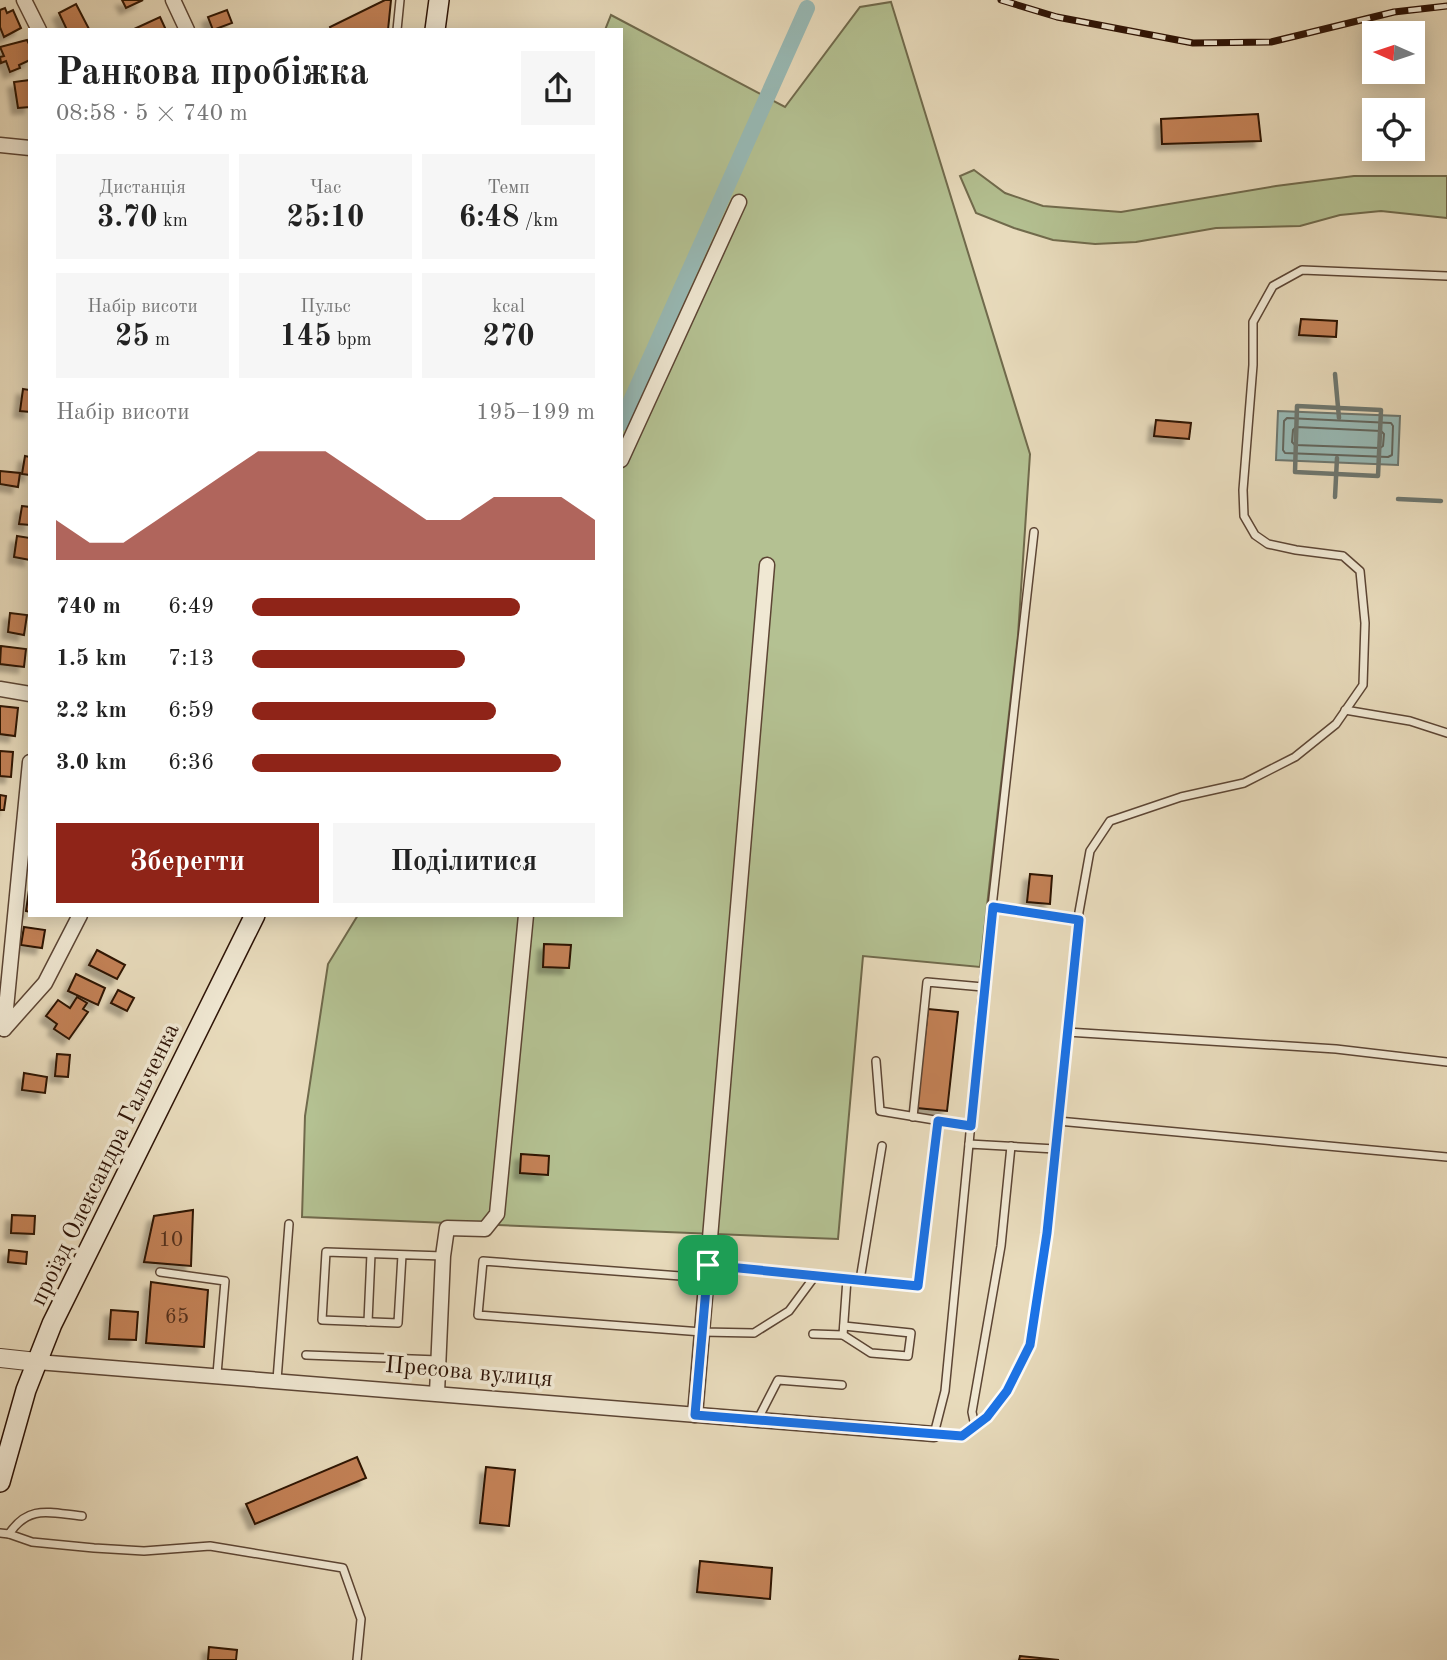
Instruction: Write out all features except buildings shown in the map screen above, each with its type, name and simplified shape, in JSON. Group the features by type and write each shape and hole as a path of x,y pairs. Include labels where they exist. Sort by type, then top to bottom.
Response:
{"main road":[{"path":"435,28 439,0"},
{"name":"проїзд Олександра Гальченка","path":"0,1482 17,1418 52,1324 254,917"}],"street":[{"path":"24,0 37,28"},
{"path":"173,0 186,28"},
{"path":"0,145 28,148"},
{"path":"623,456 738,202"},
{"path":"695,1415 766,565"},
{"path":"0,689 28,694"},
{"path":"2,1029 28,781"},
{"path":"2,1029 45,983 79,917"},
{"path":"437,1393 443,1256 447,1228 485,1229 497,1214 526,917"},
{"name":"Пресова вулиця","path":"0,1358 934,1434"}],"lane":[{"path":"397,28 400,0"},
{"path":"1034,532 984,987 944,1391 934,1434 962,1436 987,1417 1007,1391 1030,1345 1047,1233 1066,1032 1090,851 1110,821 1181,797 1244,783 1295,757 1336,724 1363,685 1365,622 1360,571 1343,556 1268,544 1255,535 1244,516 1242,490 1253,365 1253,322 1273,286 1301,270 1447,276"},
{"path":"1345,710 1410,721 1447,733"},
{"path":"993,907 1079,920"},
{"path":"913,1116 927,982 984,987"},
{"path":"1066,1032 1336,1049 1447,1062"},
{"path":"876,1061 880,1111 971,1126"},
{"path":"815,1276 789,1311 754,1334 478,1315 483,1261 815,1276 918,1286 938,1121"},
{"path":"1058,1121 1447,1157"},
{"path":"969,1143 1055,1149"},
{"path":"860,1280 882,1146"},
{"path":"975,1426 972,1412 1001,1246 1011,1146"},
{"path":"277,1380 289,1224"},
{"path":"402,1255 398,1322 323,1320 326,1252 443,1256"},
{"path":"368,1322 371,1254"},
{"path":"160,1272 225,1281 217,1374"},
{"path":"843,1335 847,1279"},
{"path":"813,1334 843,1335 871,1353 908,1356 911,1333 844,1326"},
{"path":"306,1355 438,1360"},
{"path":"758,1420 778,1380 842,1385"},
{"path":"9,1534 18,1521 31,1514 82,1516"},
{"path":"0,1533 32,1542 94,1548 144,1551 210,1546 343,1568 361,1619 357,1660"}],"green space":[{"path":"891,2 1030,454 1018,635 980,967 863,956 838,1239 302,1217 305,1116 328,964 357,917 623,917 623,28 606,28 611,15 785,107 860,7"},
{"path":"974,170 1005,193 1043,206 1121,212 1354,176 1447,176 1447,218 1381,211 1340,215 1300,226 1216,228 1136,242 1095,244 1053,240 976,213 960,176"}],"water":[{"path":"1278,411 1400,416 1398,465 1276,460"}],"waterway":[{"path":"623,419 807,8"},
{"path":"1335,374 1339,418"},
{"path":"1297,406 1381,410 1378,476 1295,472 1297,406"},
{"path":"1335,497 1337,458"},
{"path":"1398,499 1441,501"}],"railway":[{"path":"1001,0 1057,17 1193,43 1271,42 1394,12 1447,6"}],"route":[{"path":"993,907 1079,920 1047,1233 1030,1345 1007,1391 987,1417 962,1436 695,1415 708,1265 918,1286 938,1121 971,1126 993,907"}]}
